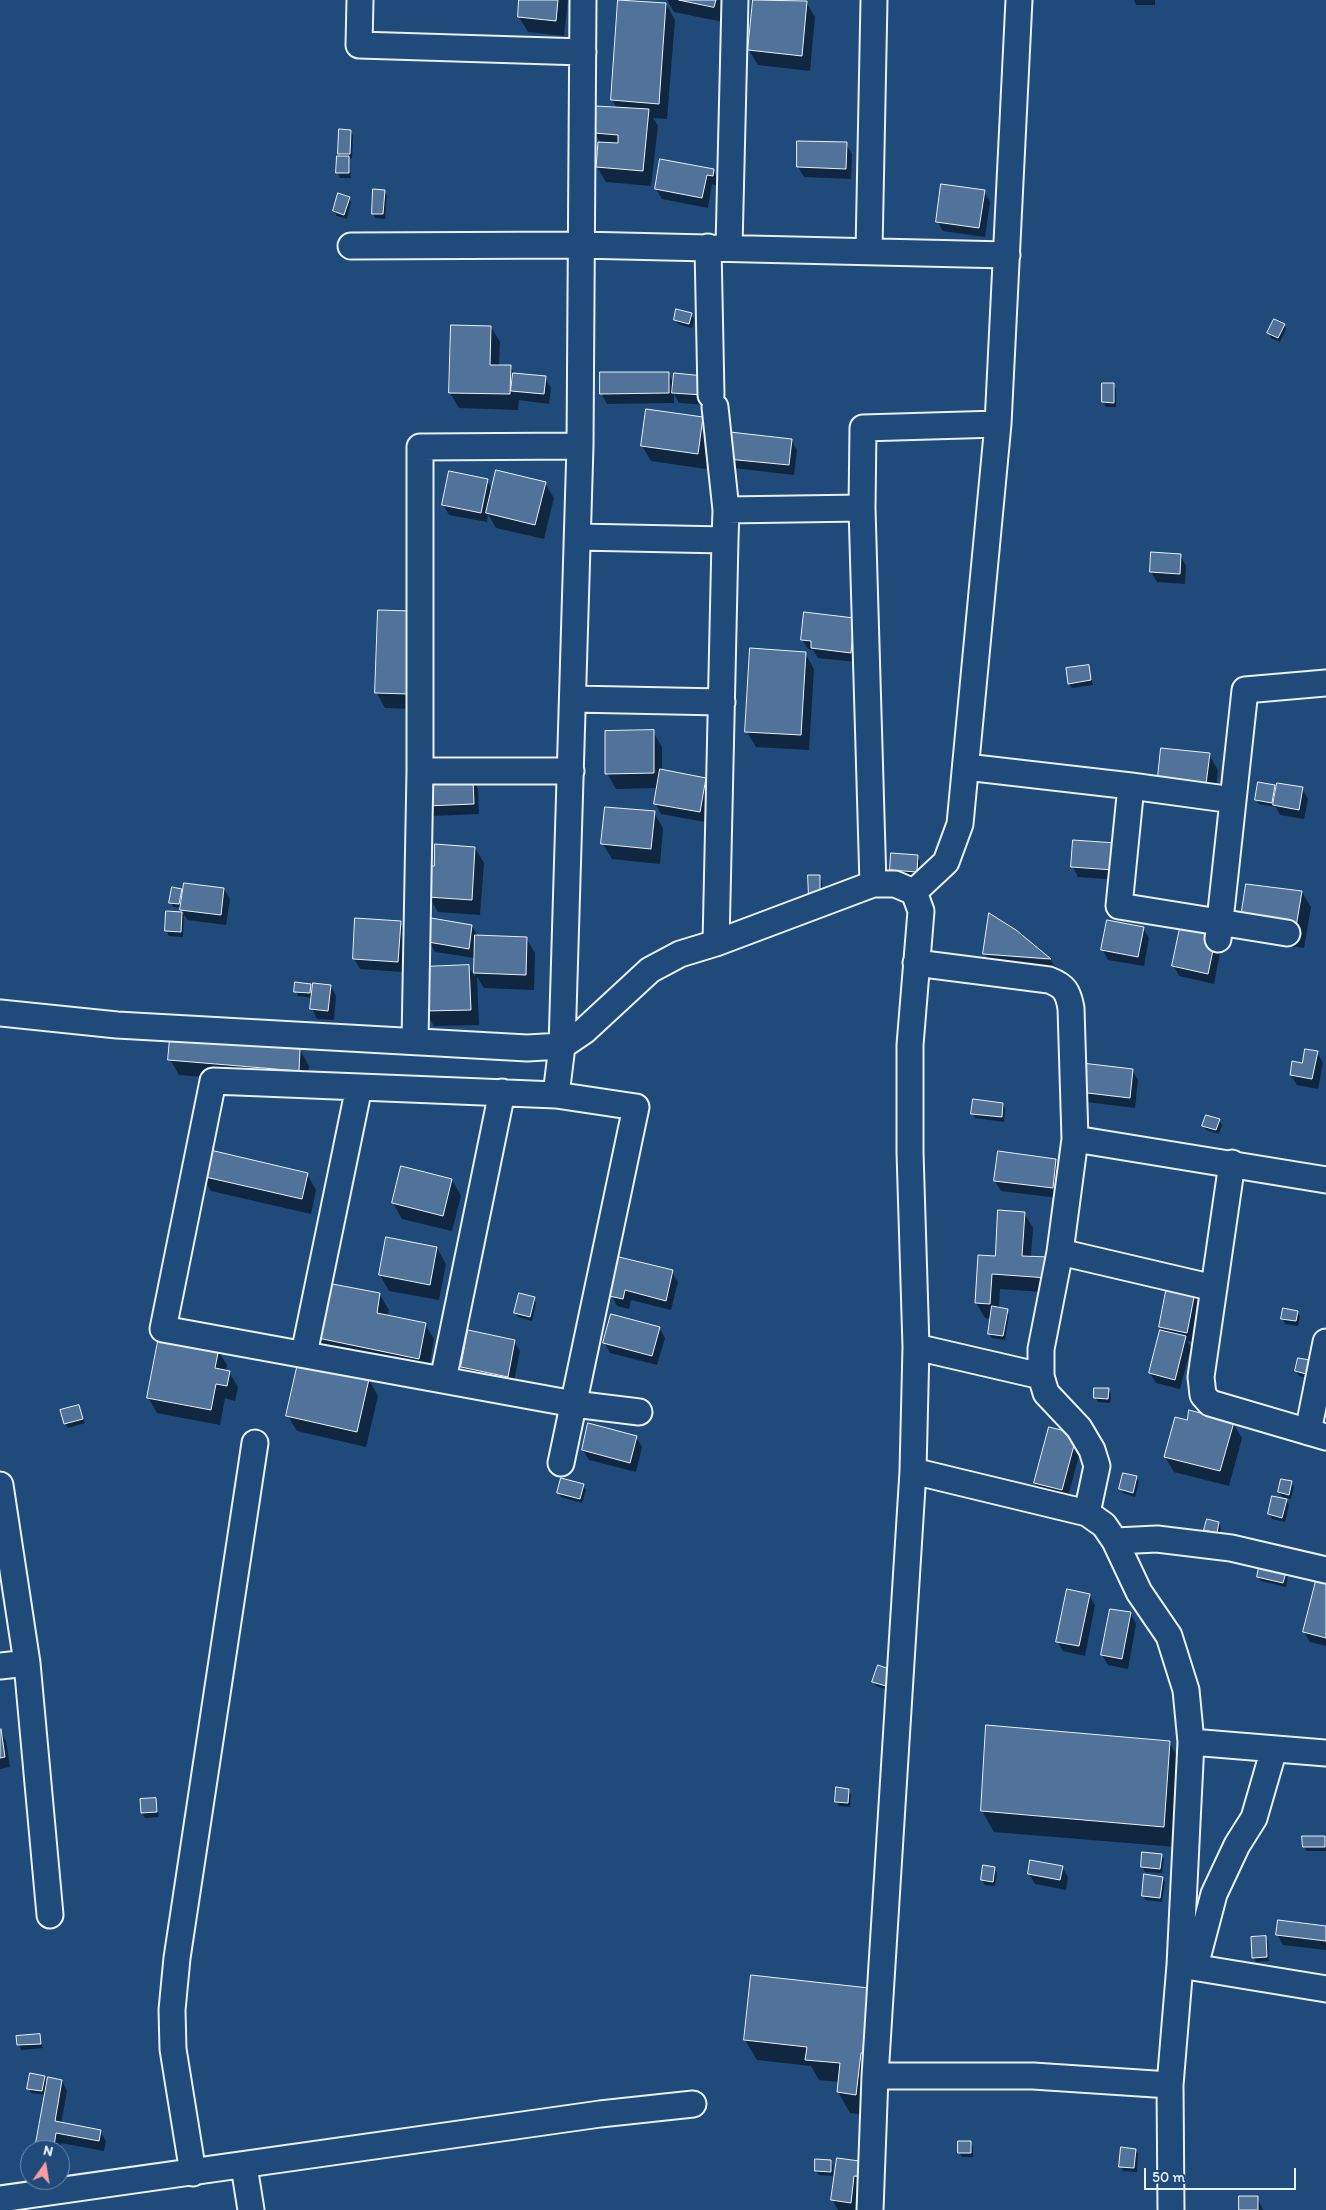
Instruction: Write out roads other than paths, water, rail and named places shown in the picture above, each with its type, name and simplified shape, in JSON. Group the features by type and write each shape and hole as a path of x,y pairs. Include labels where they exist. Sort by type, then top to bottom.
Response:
{"street":[{"path":"360,0 358,45 582,52"},
{"path":"556,1095 562,1046 578,537 583,0"},
{"path":"716,943 726,510 713,401 719,247 736,0"},
{"path":"869,251 874,0"},
{"path":"914,892 946,862 960,824 998,424 1019,0"},
{"path":"351,246 580,245 1007,254"},
{"path":"873,884 862,508 863,428 998,424"},
{"path":"415,1040 420,771 420,447 580,446"},
{"path":"726,510 862,508"},
{"path":"578,537 725,540"},
{"path":"1219,931 1246,690 1326,683"},
{"path":"573,699 722,702"},
{"path":"966,767 1233,800"},
{"path":"420,771 571,771"},
{"path":"1131,786 1119,906 1219,931 1287,933"},
{"path":"0,1013 117,1025 415,1040 527,1048 562,1046 584,1031 650,970 680,954 716,943 873,884 895,884 914,892 921,911 910,1045 910,1152 916,1346 913,1471 875,2076 870,2210"},
{"path":"916,963 1049,980 1060,984 1068,992 1071,1008 1076,1139 1060,1252 1040,1349 1041,1376 1046,1393 1079,1428 1092,1450 1097,1466 1087,1513"},
{"path":"561,1464 574,1404 636,1107 556,1095 213,1081 163,1328 574,1404 639,1412"},
{"path":"304,1354 359,1086"},
{"path":"443,1380 502,1092"},
{"path":"1076,1139 1232,1163 1326,1180"},
{"path":"1232,1163 1201,1377 1203,1394 1210,1403 1317,1435 1326,1342"},
{"path":"1060,1252 1214,1288"},
{"path":"916,1346 1041,1376"},
{"path":"193,2173 173,2050 172,2010 179,1948 255,1443"},
{"path":"913,1471 1087,1513 1104,1525 1139,1592 1169,1636 1175,1652 1186,1690 1191,1742 1187,1965 1170,2085 1171,2210"},
{"path":"0,1485 27,1663 50,1915"},
{"path":"1114,1541 1157,1539 1231,1548 1326,1570"},
{"path":"0,1666 27,1663"},
{"path":"1191,1742 1326,1753"},
{"path":"1187,1965 1214,1894 1233,1853 1254,1818 1274,1749"},
{"path":"1187,1965 1326,1990"},
{"path":"875,2076 1034,2076 1170,2085"},
{"path":"0,2199 244,2166 600,2114 693,2104"},
{"path":"244,2166 251,2210"}]}
